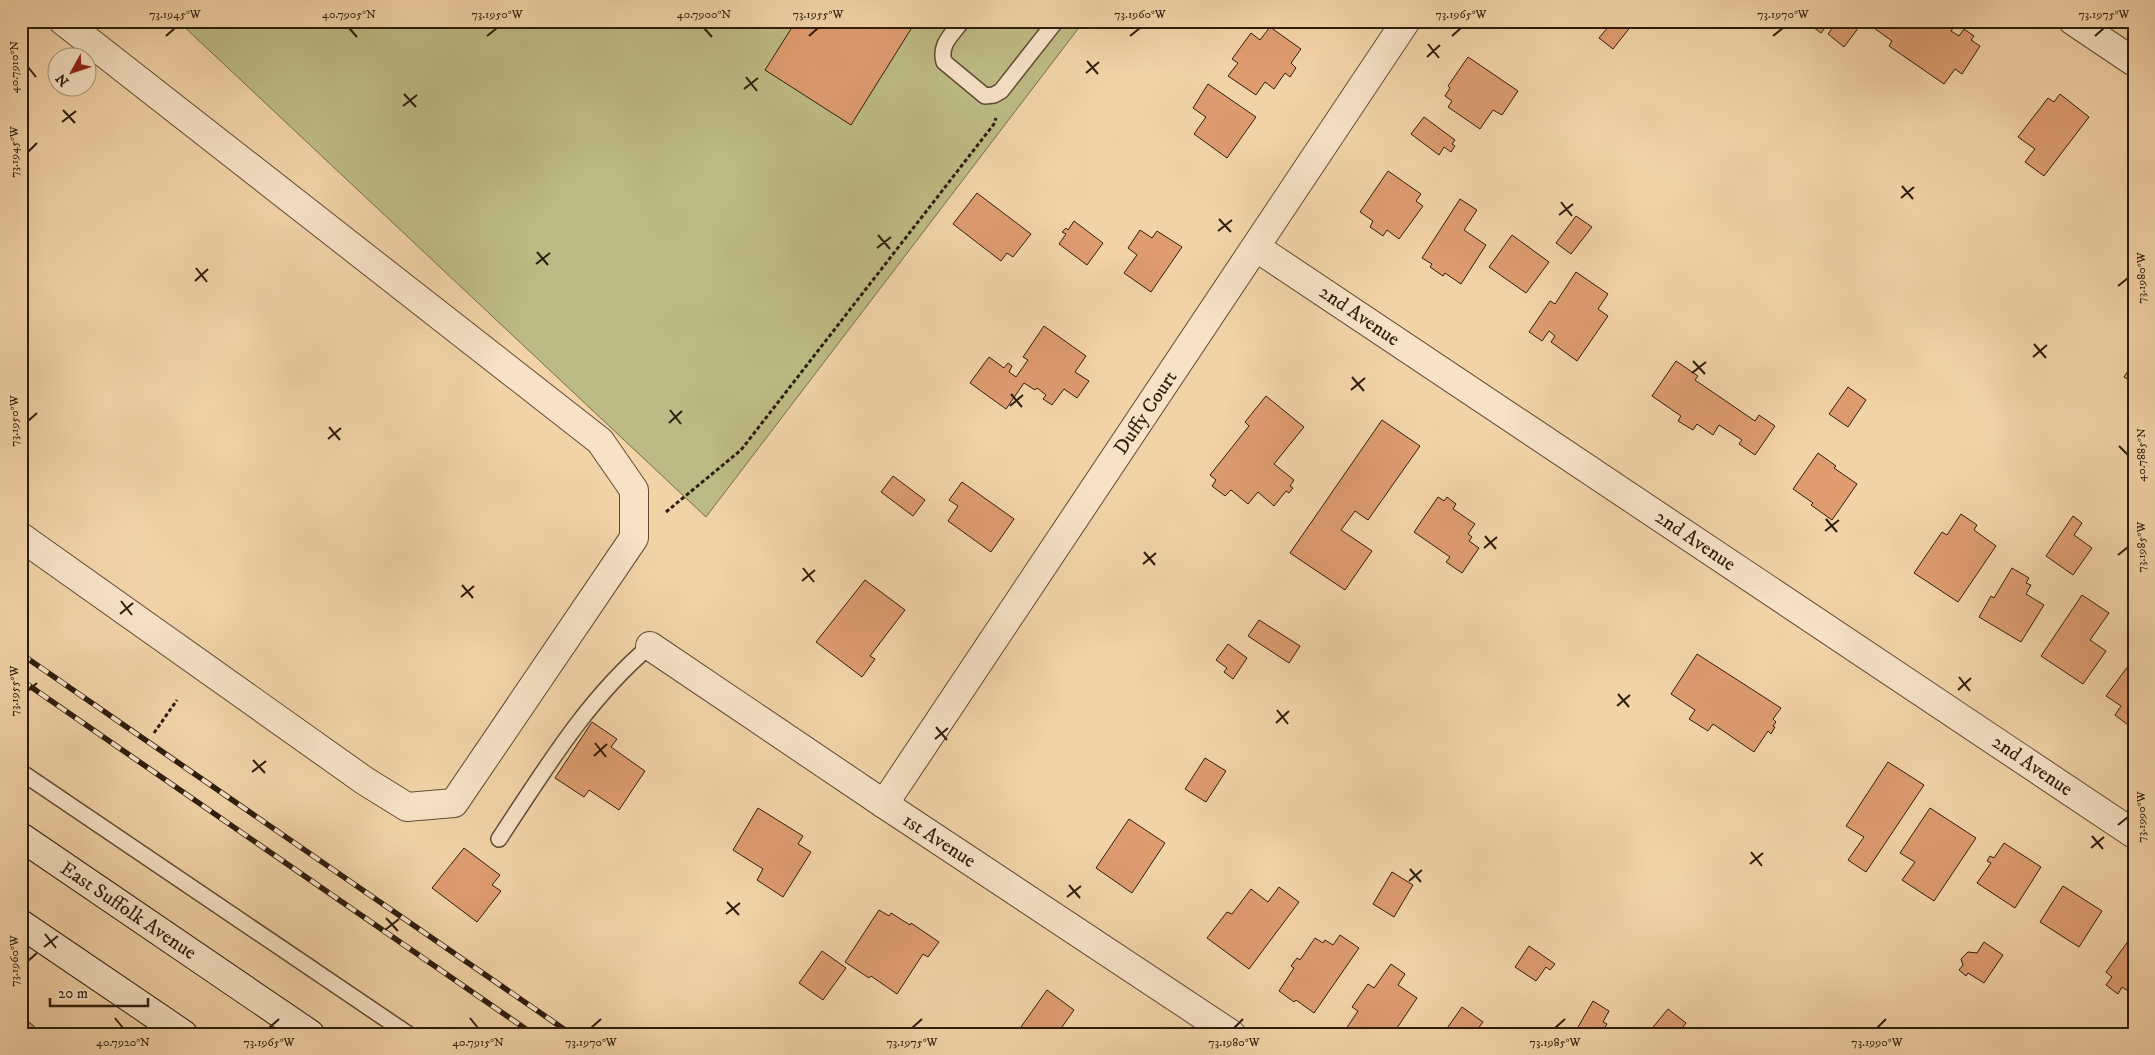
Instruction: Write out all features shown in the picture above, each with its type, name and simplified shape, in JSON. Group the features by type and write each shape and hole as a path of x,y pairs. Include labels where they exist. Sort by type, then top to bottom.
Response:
{"street":[{"path":"21,537 365,781 408,807 454,804 634,538 634,490 600,441 64,21"},
{"name":"Duffy Court","path":"884,804 1257,248 1406,21"},
{"path":"2073,21 2134,62"},
{"name":"2nd Avenue","path":"1257,248 2134,834"},
{"name":"1st Avenue","path":"650,646 1231,1034"},
{"name":"East Suffolk Avenue","path":"21,837 310,1034"},
{"path":"21,924 183,1034"}],"lane":[{"path":"962,21 943,46 944,62 985,96 994,95 1001,90 1056,21"},
{"path":"499,838 551,760 586,712 624,669 650,646"},
{"path":"21,772 408,1034"}],"path":[{"path":"634,538 741,450 994,124 1001,90"},
{"path":"154,733 177,700"}],"shaded area":[{"path":"178,21 1084,21 706,517"}],"building":[{"path":"796,21 916,21 851,125 765,70"},
{"path":"1305,21 1316,21 1312,27"},
{"path":"1613,21 1635,21 1613,49 1599,38"},
{"path":"1805,21 1830,21 1821,33"},
{"path":"1837,21 1862,23 1844,47 1828,34"},
{"path":"1869,21 1915,21 1921,26 1924,21 1939,21 1946,26 1948,23 1954,27 1951,31 1959,36 1964,29 1974,36 1971,40 1980,46 1962,74 1955,69 1944,84 1889,46 1892,41 1867,23"},
{"path":"1270,27 1301,49 1291,63 1296,68 1290,77 1285,73 1274,89 1265,82 1256,95 1228,76 1238,63 1232,59 1251,33 1260,40"},
{"path":"1468,57 1518,91 1502,115 1493,110 1480,129 1448,107 1452,101 1445,96 1450,88 1448,86"},
{"path":"1208,84 1256,117 1227,158 1194,134 1206,117 1193,108"},
{"path":"2060,94 2089,117 2044,176 2025,162 2035,149 2018,137 2048,98 2054,102"},
{"path":"1424,117 1455,140 1452,144 1455,146 1451,152 1444,147 1439,155 1411,134"},
{"path":"1388,171 1421,194 1416,201 1423,206 1399,239 1387,230 1383,236 1370,227 1373,221 1360,212"},
{"path":"977,193 1031,234 1013,257 1007,253 1001,261 953,224"},
{"path":"1460,199 1477,210 1464,230 1486,245 1461,284 1445,273 1443,276 1430,267 1432,264 1422,258"},
{"path":"1576,216 1592,227 1571,254 1556,243"},
{"path":"1074,221 1103,243 1087,265 1059,244 1066,234 1062,232 1066,228 1068,230"},
{"path":"1140,230 1152,238 1157,231 1182,247 1151,292 1124,273 1137,255 1128,248"},
{"path":"1512,235 1549,262 1526,293 1489,267"},
{"path":"1576,272 1608,294 1598,309 1608,316 1577,361 1551,342 1555,336 1549,331 1542,341 1529,332 1550,301 1555,304"},
{"path":"1044,326 1086,356 1075,372 1089,381 1077,398 1064,389 1052,405 1043,399 1046,395 1037,388 1035,390 1024,383 1006,409 970,383 989,357 1004,368 1008,363 1012,366 1009,372 1016,377 1028,360 1023,357"},
{"path":"1676,361 1698,376 1695,380 1755,421 1759,415 1775,426 1755,455 1739,444 1742,440 1719,425 1713,435 1697,424 1693,430 1678,421 1681,416 1652,396"},
{"path":"2134,362 2134,383 2124,377"},
{"path":"1848,387 1866,400 1848,427 1829,414"},
{"path":"1266,396 1304,427 1274,464 1294,480 1290,486 1293,488 1289,493 1286,491 1274,506 1258,492 1248,504 1231,490 1225,496 1212,486 1216,480 1210,475 1249,426 1245,422"},
{"path":"1382,420 1420,446 1368,520 1355,511 1341,530 1372,551 1345,590 1290,553"},
{"path":"1818,453 1836,466 1834,468 1857,484 1832,520 1793,489"},
{"path":"893,476 925,500 913,516 881,492"},
{"path":"962,482 1014,519 991,552 948,521 958,506 949,500"},
{"path":"1438,497 1444,501 1447,497 1456,504 1453,509 1475,524 1468,534 1472,537 1469,541 1479,548 1462,573 1446,562 1450,557 1414,532"},
{"path":"1961,514 1977,525 1974,530 1996,546 1958,602 1914,573 1942,532 1947,535"},
{"path":"2073,516 2082,523 2074,535 2092,548 2073,575 2046,556"},
{"path":"2012,568 2029,578 2026,583 2031,585 2026,594 2044,605 2021,642 1979,617 1991,596 1994,598"},
{"path":"865,580 905,610 870,656 875,659 862,677 816,642"},
{"path":"2082,595 2109,613 2090,640 2106,651 2083,684 2041,656"},
{"path":"1259,620 1300,646 1289,663 1248,636"},
{"path":"1228,644 1247,658 1233,679 1224,672 1227,668 1216,660"},
{"path":"1697,654 1781,708 1773,719 1776,722 1771,734 1768,731 1754,752 1713,724 1708,731 1689,719 1695,710 1671,694"},
{"path":"2134,658 2134,717 2128,725 2115,715 2121,706 2106,696"},
{"path":"592,722 617,739 611,747 645,771 619,810 589,790 584,797 555,778"},
{"path":"1205,758 1226,771 1206,802 1185,789"},
{"path":"1888,762 1924,785 1866,872 1848,860 1864,837 1846,826"},
{"path":"758,808 803,836 798,844 811,852 783,897 757,880 763,869 733,850"},
{"path":"1930,808 1976,838 1934,901 1902,880 1915,862 1900,853"},
{"path":"1129,819 1165,843 1132,893 1096,868"},
{"path":"2004,843 2041,867 2015,908 1977,883 1991,863 1987,861 1990,856 1994,858"},
{"path":"464,848 500,875 492,885 501,891 477,922 432,888"},
{"path":"1392,872 1413,885 1394,917 1373,904"},
{"path":"2063,886 2102,911 2079,947 2040,922"},
{"path":"1279,887 1299,902 1249,969 1207,938 1227,912 1232,914 1251,889 1268,902"},
{"path":"879,910 889,916 891,913 910,925 911,923 939,942 928,957 923,954 897,994 871,976 869,978 845,962"},
{"path":"2134,933 2134,995 2122,987 2118,994 2106,985 2112,977 2106,972"},
{"path":"1340,935 1359,948 1314,1013 1279,991 1294,968 1291,966 1297,958 1300,960 1315,938 1323,943 1325,940 1333,945"},
{"path":"1984,942 2003,955 1984,983 1968,973 1966,976 1959,970 1963,965 1961,959 1968,952 1977,953"},
{"path":"1529,946 1555,964 1550,970 1546,967 1536,981 1515,967"},
{"path":"822,951 846,968 823,1000 799,983"},
{"path":"1391,964 1405,974 1398,985 1417,998 1393,1034 1346,1034 1344,1032 1358,1011 1352,1007 1368,984 1374,988"},
{"path":"1047,990 1074,1010 1057,1034 1016,1034"},
{"path":"1593,1001 1609,1011 1603,1022 1607,1024 1601,1034 1596,1030 1594,1034 1574,1034"},
{"path":"1462,1007 1483,1022 1474,1034 1443,1034"},
{"path":"1668,1009 1686,1023 1678,1034 1651,1034 1649,1032"},
{"path":"23,1017 43,1034 21,1034 21,1020"}],"railway":[{"path":"21,654 571,1034"},
{"path":"21,680 533,1034"}]}
